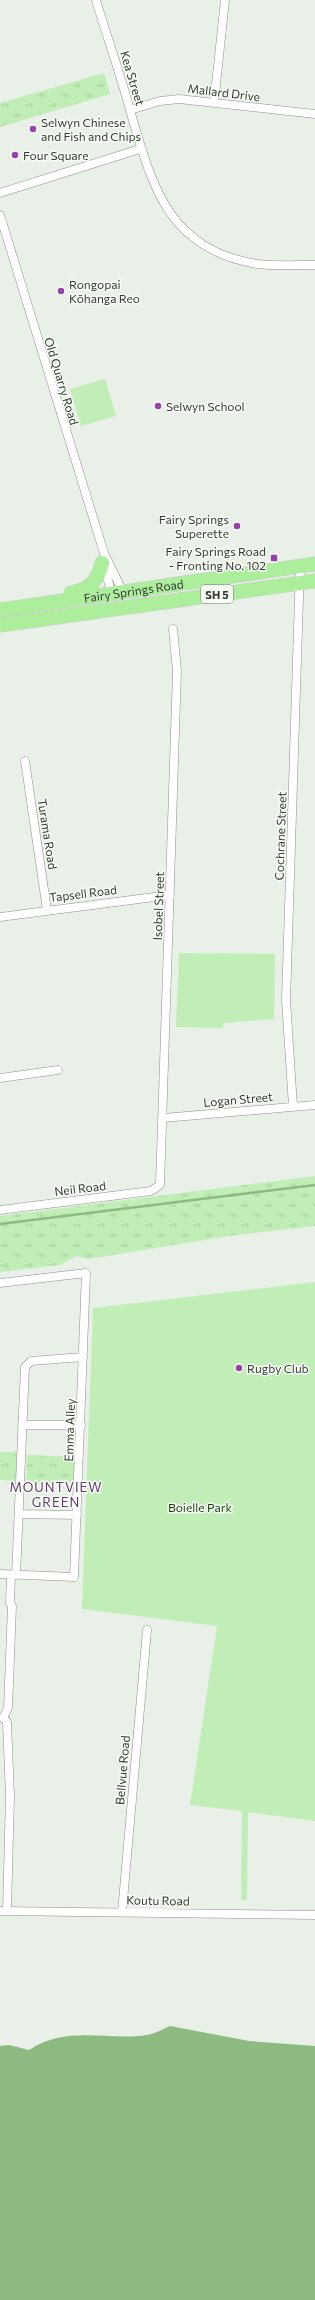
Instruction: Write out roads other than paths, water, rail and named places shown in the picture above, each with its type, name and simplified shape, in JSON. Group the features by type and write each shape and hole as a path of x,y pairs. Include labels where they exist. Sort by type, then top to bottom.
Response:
{"highway":[{"path":"2,609 28,599 81,591 96,580 103,558"},
{"name":"Fairy Springs Road","path":"2,609 120,590 315,564"},
{"name":"Fairy Springs Road","path":"0,625 315,581"},
{"name":"SH 5","path":"27,621 46,612 101,604 120,590 132,599 164,595 182,599"}],"street":[{"name":"Kea Street","path":"96,0 130,110 140,149 153,184 172,216 205,245 236,259 259,264 315,265"},
{"path":"214,103 225,0"},
{"name":"Mallard Drive","path":"130,110 171,99 315,114"},
{"path":"0,193 140,149"},
{"name":"Old Quarry Road","path":"0,215 103,558 110,587 120,590"},
{"name":"Cochrane Street","path":"293,1106 286,1000 300,566"},
{"name":"Isobel Street","path":"160,1185 178,671 172,629"},
{"name":"Turama Road","path":"25,761 47,910"},
{"name":"Tapsell Road","path":"0,917 170,895"},
{"path":"0,1078 58,1070"},
{"name":"Logan Street","path":"163,1118 315,1104"},
{"name":"Neil Road","path":"0,1210 151,1192 160,1185"},
{"name":"Emma Alley","path":"0,1283 86,1273 74,1577 14,1575"},
{"path":"3,1911 10,1796 6,1722 2,1717 8,1708 12,1606 10,1604 19,1514 25,1367 27,1363 83,1357"},
{"path":"22,1425 81,1425"},
{"path":"19,1514 77,1515"},
{"path":"0,1574 14,1575"},
{"name":"Bellvue Road","path":"122,1912 147,1630"},
{"name":"Koutu Road","path":"3,1911 315,1915"}],"waterway":[{"path":"0,1224 315,1185"}],"place":[{"name":"Selwyn Chinese and Fish and Chips","path":"33,129"},
{"name":"Four Square","path":"15,155"},
{"name":"Rongopai Kōhanga Reo","path":"61,291"},
{"name":"Selwyn School","path":"158,406"},
{"name":"Fairy Springs Superette","path":"237,526"},
{"name":"Fairy Springs Road - Fronting No. 102","path":"274,558"},
{"name":"Rugby Club","path":"239,1368"}],"district":[{"name":"MOUNTVIEW GREEN","path":"56,1494"}],"park label":[{"name":"Boielle Park","path":"200,1507"}]}
